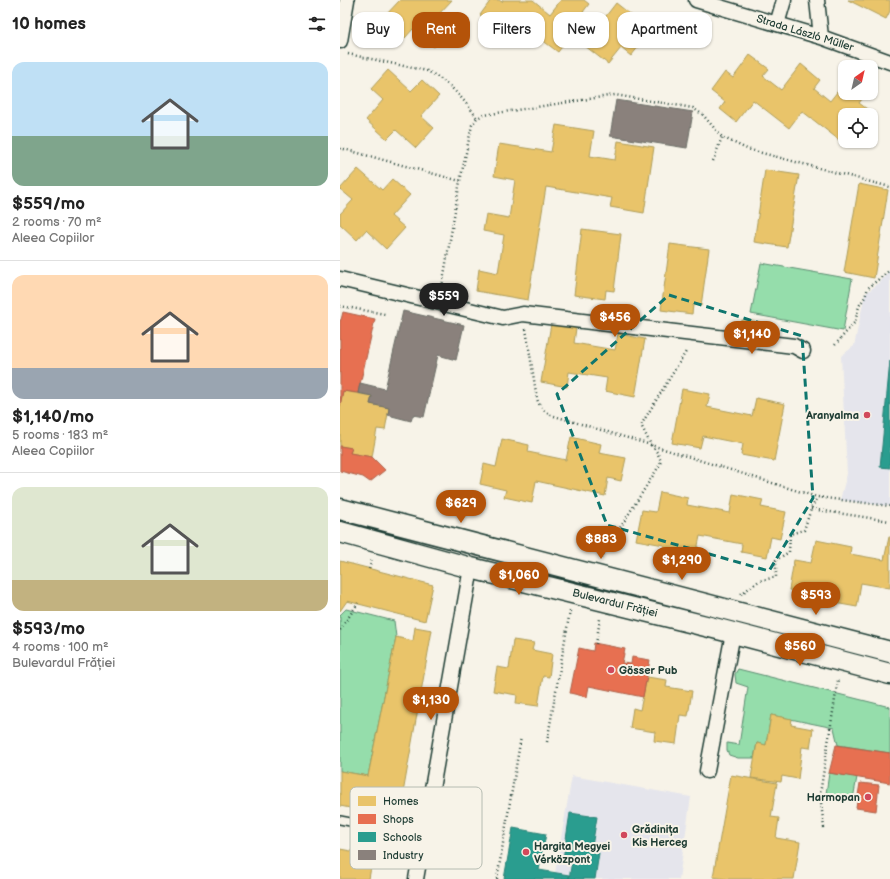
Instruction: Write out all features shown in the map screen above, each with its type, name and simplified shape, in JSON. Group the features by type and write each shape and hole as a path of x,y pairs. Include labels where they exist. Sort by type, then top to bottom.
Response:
{"main road":[{"name":"Bulevardul Frăției","path":"340,509 890,652"},
{"name":"Bulevardul Frăției","path":"340,532 471,568 604,600 890,674"}],"street":[{"path":"340,41 347,0"},
{"name":"Strada László Müller","path":"696,0 821,37 890,62"},
{"path":"777,24 784,0"},
{"path":"817,0 821,37"},
{"path":"340,279 503,318 523,314 794,346 803,351"},
{"path":"433,787 471,568"},
{"path":"707,771 733,633"},
{"path":"416,879 418,869"}],"lane":[{"path":"340,820 350,822"}],"path":[{"path":"347,54 427,71 437,76 466,102 477,118"},
{"path":"441,294 460,181 472,125 477,118 484,115 615,95 693,108 703,115 722,137 747,149 890,187"},
{"path":"713,161 722,137"},
{"path":"340,148 460,181"},
{"path":"835,345 855,322 859,306 865,297 868,288 890,270"},
{"path":"340,306 385,314"},
{"path":"523,314 537,399 544,412 817,497 890,506"},
{"path":"591,574 659,466 661,461 641,425 696,335"},
{"path":"734,611 738,596 759,582 776,577 776,560 789,552 790,534 804,530 817,497"},
{"path":"811,509 890,521"},
{"path":"546,742 574,593"},
{"path":"596,644 604,600"},
{"path":"340,630 358,603"},
{"path":"824,828 820,794 841,662"},
{"path":"497,879 521,737"}],"highlighted area":[{"path":"669,295 802,336 813,498 769,571 607,525 557,394"}],"shaded area":[{"name":"Aranyalma","path":"890,270 890,506 840,500 847,474 841,356 854,346 865,294 879,283"},
{"name":"Grădinița Kis Herceg","path":"572,776 691,797 679,879 554,879"}],"green space":[{"path":"761,263 852,279 843,331 751,314"},
{"path":"346,609 394,621 396,637 368,776 340,771 340,615"},
{"path":"738,669 890,707 890,753 838,745 834,728 771,715 766,745 757,743 754,758 738,758 729,755 727,743 739,745 748,687 736,683 735,674"},
{"path":"829,773 857,777 853,799 826,794"}],"building: Homes":[{"path":"400,0 452,0 441,12 412,12 412,30 405,38 404,12 389,12"},
{"path":"491,0 499,0 502,2 503,0 533,0 550,14 561,0 584,0 589,4 583,12 553,12 553,48 561,48 558,52 545,42 545,12 482,12"},
{"path":"848,0 890,0 890,11 886,19"},
{"path":"616,3 627,12 617,12 617,48 621,48 608,64 588,48 609,48 609,12"},
{"path":"621,48 638,48 631,56"},
{"path":"750,55 769,69 763,76 781,90 801,64 820,80 814,88 830,101 838,91 838,100 861,100 859,103 866,108 838,108 838,139 802,111 789,128 753,100 736,122 720,109 725,102 711,91 725,72 733,78"},
{"path":"388,70 411,91 422,80 439,96 421,116 434,128 416,148 396,130 387,139 366,120 383,100 371,89"},
{"path":"556,125 594,131 590,156 615,160 618,141 654,147 644,213 610,207 612,198 546,187 528,300 476,291 479,269 498,273 504,235 483,231 486,214 509,218 515,180 494,176 499,144 551,152"},
{"path":"358,169 382,190 392,179 410,195 391,216 405,228 386,249 366,230 357,240 340,224 340,214 353,200 340,189"},
{"path":"765,170 799,175 787,247 754,242"},
{"path":"859,184 888,190 874,278 844,272"},
{"path":"582,229 621,234 614,291 606,290 605,299 574,295"},
{"path":"670,244 709,249 701,306 693,305 692,314 661,310"},
{"path":"742,320 760,322 758,334 740,332"},
{"path":"551,324 576,328 574,343 615,350 618,334 645,339 635,397 605,391 607,378 569,372 567,387 541,382"},
{"path":"682,389 710,394 707,407 752,416 756,398 785,404 774,461 741,455 743,444 703,436 700,448 672,443"},
{"path":"343,391 372,396 370,404 389,408 385,430 377,429 372,457 350,453 352,448 340,446 340,406"},
{"path":"571,437 601,444 599,453 626,458 621,481 608,478 605,496 536,481 532,503 504,497 506,490 480,484 484,464 496,467 502,439 529,445 528,452 566,460"},
{"path":"660,492 688,498 687,505 730,513 733,494 763,500 761,507 786,512 780,539 771,537 767,557 741,552 742,544 700,536 695,560 662,554 664,545 636,540 642,510 656,512"},
{"path":"889,537 890,588 861,583 857,607 829,602 830,597 789,590 794,560 811,563 816,540 851,547 850,554 884,560"},
{"path":"340,561 433,585 425,621 347,601 340,611"},
{"path":"415,627 432,630 404,787 350,787 350,808 340,806 340,771 368,776 396,637 413,641"},
{"path":"513,640 534,643 532,650 552,654 549,677 543,676 538,706 516,703 517,695 493,691 497,667 509,669"},
{"path":"647,677 667,680 666,687 692,691 688,716 680,715 676,744 654,741 655,732 630,728 633,708 640,710"},
{"path":"771,715 792,719 791,725 813,729 810,748 802,747 798,779 782,776 781,782 751,778 757,743 766,745"},
{"path":"731,775 777,783 771,817 779,818 776,838 800,842 794,879 726,879 713,877"},
{"path":"340,849 350,851 350,869 371,869 369,879 340,879"}],"building: Shops":[{"path":"343,312 375,319 358,393 343,391 340,406 340,320"},
{"path":"340,446 352,448 350,453 372,457 385,470 370,482 363,477 340,471"},
{"name":"Gösser Pub","path":"594,643 625,649 622,663 631,664 632,657 650,660 643,697 589,686 587,697 570,693 579,648 593,651"},
{"path":"836,745 890,753 890,783 829,773"},
{"name":"Harmopan","path":"860,783 879,785 876,811 856,808"}],"building: Schools":[{"path":"890,361 890,468 880,467"},
{"path":"570,813 597,817 591,852 599,853 595,879 569,879 572,861 563,859"},
{"name":"Hargita Megyei Vérközpont","path":"513,828 546,834 539,870 569,875 569,879 504,879"}],"building: Industry":[{"path":"616,100 693,112 687,148 610,136"},
{"path":"403,311 464,325 456,360 438,355 424,417 413,415 411,421 388,415 389,408 370,404 372,396 358,393 360,383 385,389"}],"place":[{"name":"Aranyalma","path":"867,415"},
{"name":"Gösser Pub","path":"611,670"},
{"name":"Harmopan","path":"868,797"},
{"name":"Grădinița Kis Herceg","path":"624,835"},
{"name":"Hargita Megyei Vérközpont","path":"526,852"}]}
